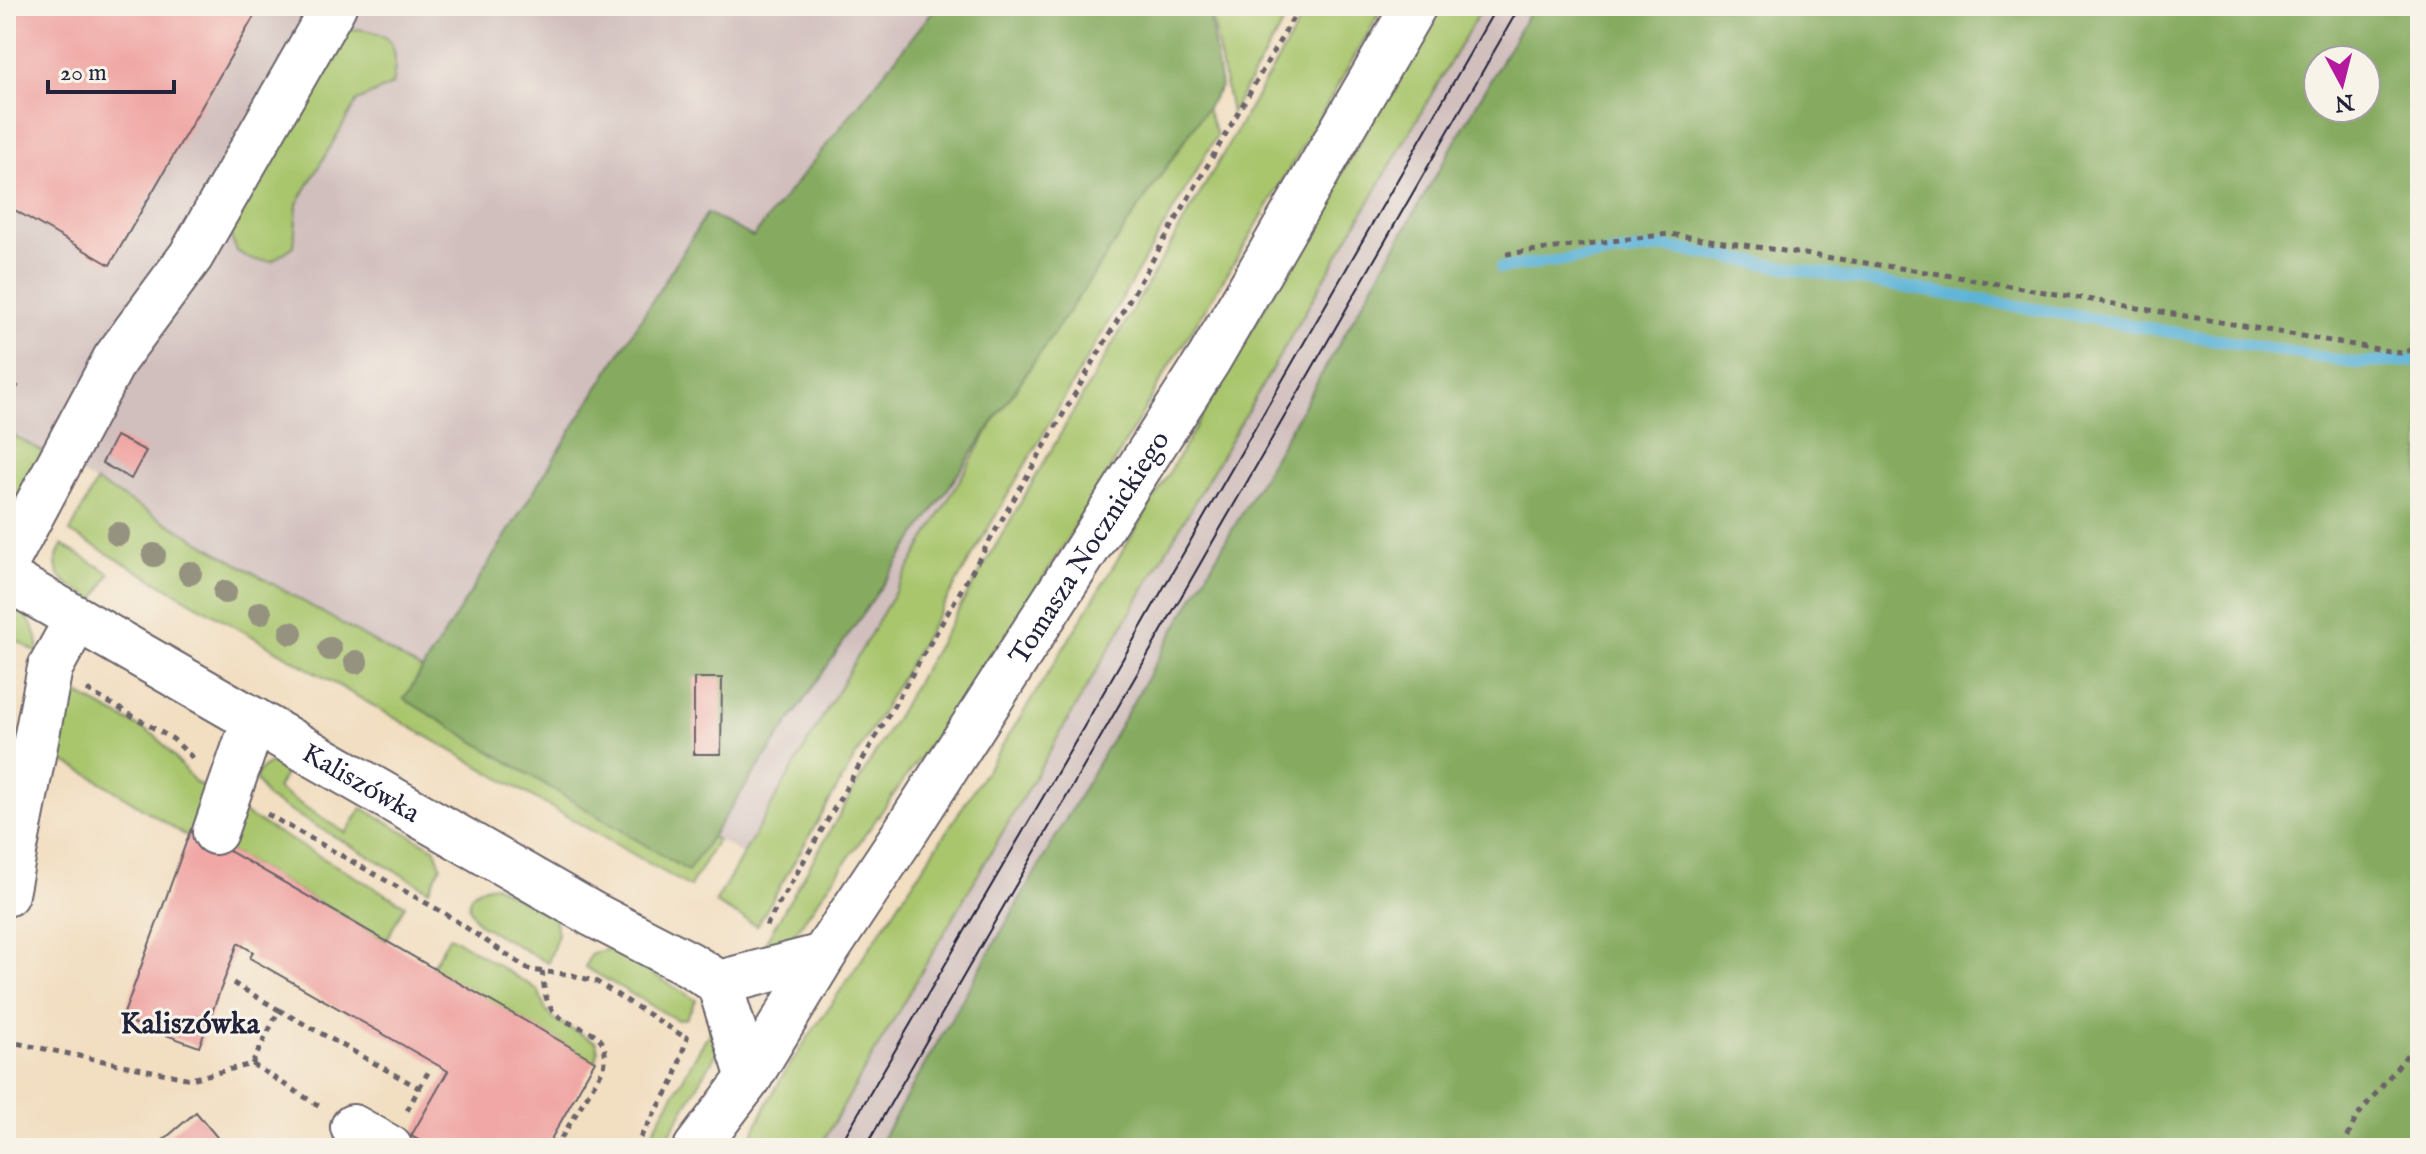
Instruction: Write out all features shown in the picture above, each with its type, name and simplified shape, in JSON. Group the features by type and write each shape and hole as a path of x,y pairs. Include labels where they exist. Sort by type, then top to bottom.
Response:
{"street":[{"path":"6,563 115,359 191,256 334,6"},
{"name":"Tomasza Nocznickiego","path":"696,1148 749,1078 823,956 1209,359 1414,6"},
{"name":"Kaliszówka","path":"6,578 592,914 719,983"},
{"path":"6,894 50,668 77,619"},
{"path":"222,812 254,720"},
{"path":"749,1078 719,983 823,956"},
{"name":"Tomasza Nocznickiego","path":"724,1148 749,1078"}],"path":[{"path":"763,931 1300,6"},
{"path":"1506,254 1669,234 1940,274 2401,353 2420,347"},
{"path":"50,668 173,739 222,812 444,913 530,970 572,975 597,982 686,1038 674,1081 634,1148"},
{"path":"542,971 547,1001 552,1011 599,1035 607,1053 604,1068 555,1148"},
{"path":"233,983 419,1088"},
{"path":"252,1064 279,1010"},
{"path":"2343,1148 2356,1118 2420,1039"},
{"path":"6,1041 191,1079 252,1064 377,1141 419,1088 430,1069"}],"shaded area":[{"path":"6,6 1229,6 744,855 6,431"},
{"path":"1483,6 1533,6 877,1148 819,1148"}],"green space":[{"path":"937,6 1208,6 1221,87 688,871 404,699 707,213 753,237"},
{"path":"1210,6 1293,6 1231,113"},
{"path":"1309,6 1384,6 1248,240 1015,624 790,940 755,960"},
{"path":"1438,6 1483,6 819,1148 748,1148 766,1105 792,1062 969,797 1120,555"},
{"path":"1533,6 2420,6 2420,1148 877,1148"},
{"path":"352,29 378,33 391,44 395,61 392,85 357,101 297,204 294,246 272,261 252,260 237,251 230,235 232,219 338,37"},
{"path":"1194,75 1217,135 757,926 715,903"},
{"path":"6,431 43,452 16,501 6,495"},
{"path":"96,482 717,840 690,887 70,532"},
{"path":"62,545 110,573 95,600 69,585 58,573 57,556"},
{"path":"6,601 30,622 37,637 38,653 6,634"},
{"path":"63,686 156,736 196,783 205,787 193,830 188,837 90,775 49,754"},
{"path":"273,761 290,764 277,789 346,833 362,808 435,849 441,866 429,890 267,798 255,778"},
{"path":"238,810 405,905 386,941 227,850"},
{"path":"494,885 554,918 558,934 548,963 479,924 474,917 470,910 470,898 478,890"},
{"path":"450,936 538,990 546,1010 555,1020 596,1042 596,1062 431,968"},
{"path":"613,950 696,1000 686,1018 677,1020 585,967 590,955"},
{"path":"714,1024 718,1051 661,1148 643,1148"}],"building":[{"path":"6,6 260,6 110,265 6,205"},
{"path":"6,379 18,386 6,405"},
{"path":"116,436 146,451 131,479 102,463"},
{"path":"694,678 722,678 721,754 694,754"},
{"path":"191,829 595,1061 546,1148 433,1148 411,1136 448,1071 250,958 253,952 238,943 199,1047 122,1019"},
{"path":"196,1112 226,1148 154,1148"}],"waterway":[{"path":"1501,268 1666,247 2355,363 2420,361"}],"tram line":[{"path":"838,1148 1074,744 1497,6"},
{"path":"865,1148 1520,6"}],"district":[{"name":"Kaliszówka","path":"190,1023"}]}
